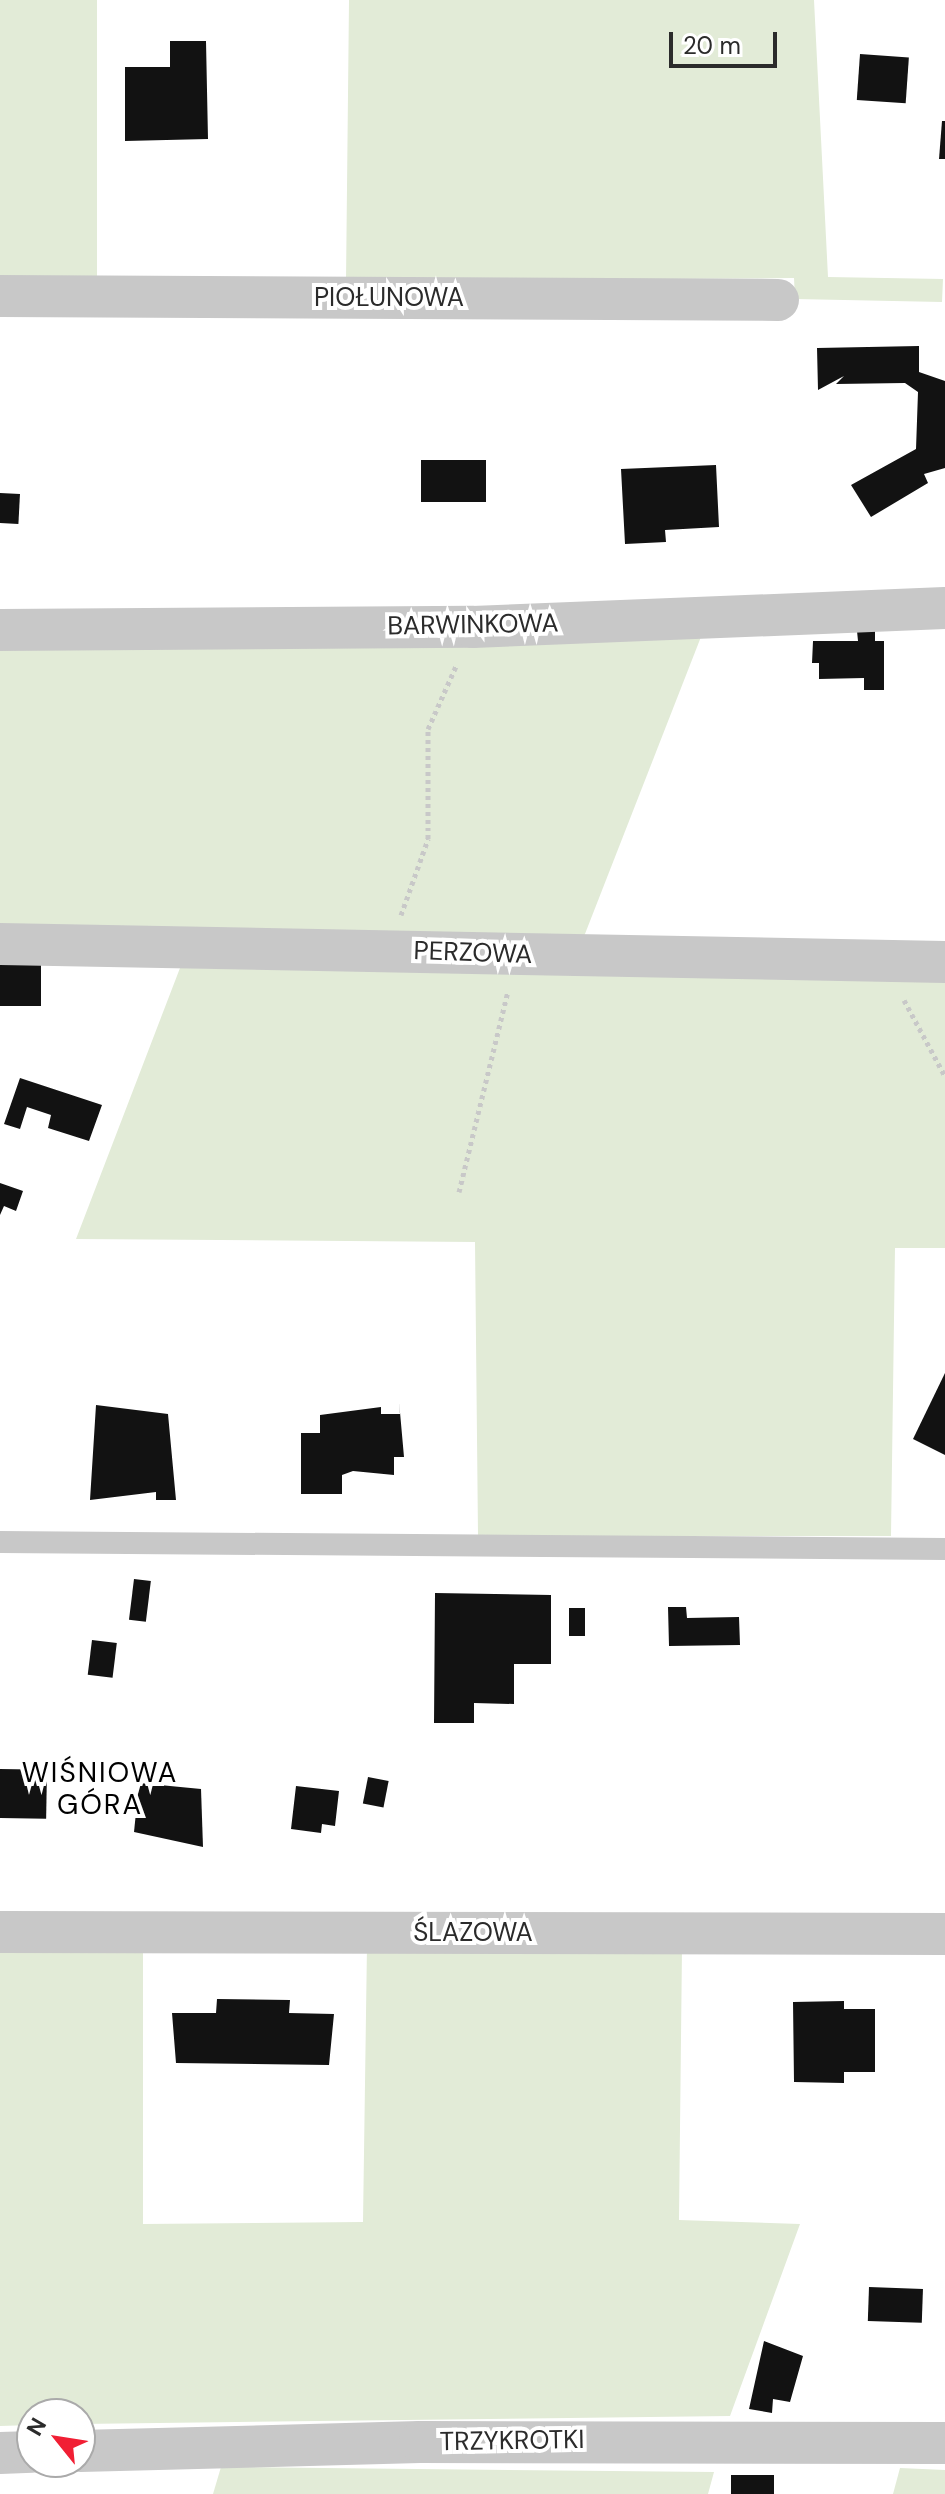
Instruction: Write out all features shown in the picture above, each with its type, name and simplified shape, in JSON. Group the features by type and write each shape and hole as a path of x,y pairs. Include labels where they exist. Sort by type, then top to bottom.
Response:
{"street":[{"name":"PIOŁUNOWA","path":"0,296 778,300"},
{"name":"BARWINKOWA","path":"0,630 473,627 945,608"},
{"name":"PERZOWA","path":"0,944 945,962"},
{"name":"ŚLAZOWA","path":"0,1932 945,1934"},
{"name":"TRZYKROTKI","path":"96,2451 420,2442 945,2443"}],"lane":[{"path":"0,1542 945,1549"}],"path":[{"path":"389,950 428,839 428,729 473,627"},
{"path":"459,1192 517,955"},
{"path":"896,962 907,1013 945,1076"}],"green space":[{"path":"0,0 97,0 97,280 0,280"},
{"path":"349,0 814,0 828,277 943,279 942,302 795,299 794,278 346,281"},
{"path":"706,624 583,939 0,927 0,644"},
{"path":"180,968 945,975 945,1248 895,1248 891,1536 478,1536 475,1242 76,1239"},
{"path":"0,1942 143,1943 143,2224 363,2222 367,1945 682,1948 679,2220 800,2224 730,2416 96,2424 96,2398 16,2398 16,2426 0,2426"},
{"path":"221,2467 714,2472 708,2494 213,2494"},
{"path":"900,2468 945,2470 945,2494 893,2494"}],"building":[{"path":"170,41 206,41 208,139 125,141 125,67 170,67"},
{"path":"860,54 909,57 906,103 857,100"},
{"path":"942,121 945,121 945,159 939,159"},
{"path":"919,346 919,372 945,381 945,468 924,474 928,483 871,517 851,485 916,449 918,392 905,383 836,384 844,376 818,390 817,348"},
{"path":"421,460 486,460 486,502 421,502"},
{"path":"716,465 719,527 665,530 666,542 625,544 621,469"},
{"path":"0,493 20,494 18,524 0,523"},
{"path":"857,631 875,631 875,641 884,641 884,690 864,690 864,678 819,679 819,663 812,663 813,641 858,641"},
{"path":"0,963 41,963 41,1006 0,1006"},
{"path":"20,1078 102,1105 89,1141 48,1128 51,1115 27,1107 20,1129 4,1124"},
{"path":"0,1183 23,1191 16,1211 4,1206 0,1215"},
{"path":"945,1373 945,1455 913,1439"},
{"path":"399,1401 404,1457 394,1457 394,1475 353,1471 342,1475 342,1494 301,1494 301,1433 320,1433 320,1415 381,1407 381,1414 400,1414"},
{"path":"96,1405 168,1414 176,1500 156,1500 156,1492 90,1500"},
{"path":"134,1579 151,1581 146,1622 129,1620"},
{"path":"435,1593 551,1595 551,1664 514,1664 514,1704 474,1703 474,1723 434,1723"},
{"path":"668,1607 686,1607 687,1618 739,1617 740,1645 669,1646"},
{"path":"569,1608 585,1608 585,1636 569,1636"},
{"path":"92,1640 117,1643 113,1678 88,1675"},
{"path":"0,1769 47,1770 46,1819 0,1818"},
{"path":"368,1777 389,1781 383,1808 363,1804"},
{"path":"139,1783 201,1789 203,1847 134,1832"},
{"path":"296,1786 339,1791 335,1826 322,1824 321,1833 291,1829"},
{"path":"217,1999 290,2000 289,2013 334,2014 329,2065 176,2063 172,2013 216,2013"},
{"path":"844,2001 844,2009 875,2009 875,2072 844,2072 844,2083 794,2082 793,2002"},
{"path":"869,2287 923,2289 922,2323 868,2321"},
{"path":"764,2341 803,2356 790,2402 773,2399 772,2413 749,2409"},
{"path":"731,2475 774,2475 774,2494 731,2494"}],"district":[{"name":"WIŚNIOWA GÓRA","path":"100,1789"}]}
